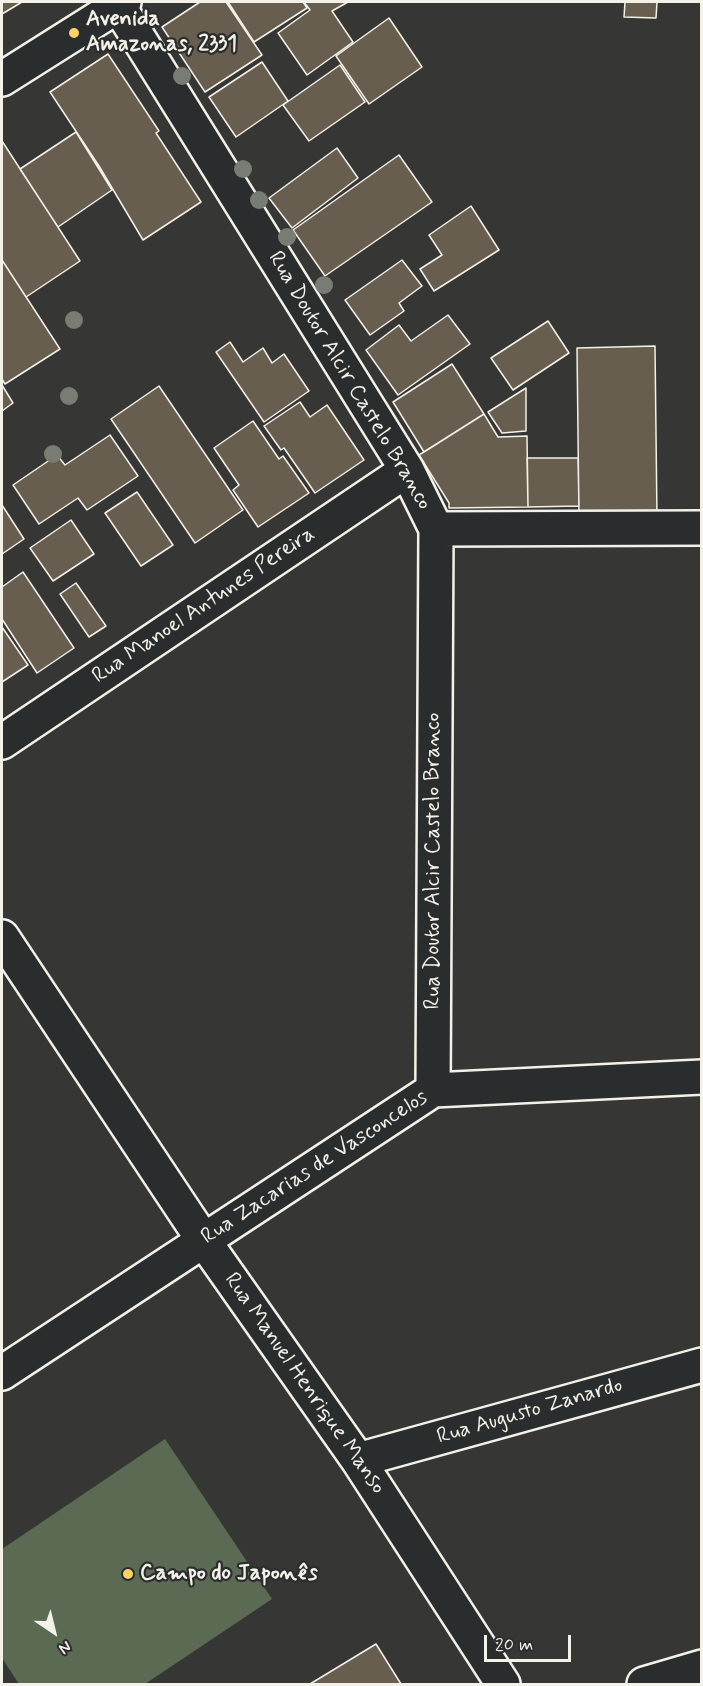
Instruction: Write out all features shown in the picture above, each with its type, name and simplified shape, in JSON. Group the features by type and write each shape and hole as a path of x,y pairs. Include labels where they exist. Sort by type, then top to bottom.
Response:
{"street":[{"path":"2,79 120,3"},
{"name":"Rua Doutor Alcir Castelo Branco","path":"120,3 407,470 436,529 433,1090"},
{"name":"Rua Manoel Antunes Pereira","path":"2,742 407,470"},
{"path":"436,529 702,528"},
{"name":"Rua Manuel Henrique Manso","path":"2,937 204,1241 358,1460 503,1684"},
{"name":"Rua Zacarias de Vasconcelos","path":"2,1373 433,1090 702,1077"},
{"name":"Rua Augusto Zanardo","path":"358,1460 702,1365"},
{"path":"644,1684 702,1666"}],"green space":[{"name":"Campo do Japonês","path":"165,1439 272,1599 145,1684 19,1684 2,1658 2,1549"}],"building":[{"path":"2,2 22,2 2,14"},
{"path":"200,2 226,2 262,55 205,92 162,27"},
{"path":"228,2 303,2 307,8 254,42"},
{"path":"304,2 348,2 332,11 353,42 307,75 278,33 310,10"},
{"path":"625,2 657,2 656,18 624,17"},
{"path":"389,18 422,67 369,104 336,56"},
{"path":"108,54 159,131 156,133 201,202 143,240 99,166 50,92"},
{"path":"262,62 288,101 236,137 209,97"},
{"path":"340,65 365,102 309,141 283,105"},
{"path":"76,132 112,190 58,227 20,169"},
{"path":"2,141 80,261 26,297 2,260"},
{"path":"337,148 358,178 292,228 269,198"},
{"path":"399,155 432,202 325,276 293,230"},
{"path":"471,206 499,250 434,291 420,269 442,255 429,235"},
{"path":"2,260 60,349 5,384 2,379"},
{"path":"402,260 422,286 399,303 404,311 370,335 345,300"},
{"path":"448,315 470,344 398,395 366,350 399,325 411,341"},
{"path":"548,321 569,353 513,390 491,358"},
{"path":"230,342 243,362 263,348 272,363 284,354 309,391 264,422 216,352"},
{"path":"655,346 657,519 579,520 577,348"},
{"path":"452,364 484,414 424,452 393,402"},
{"path":"2,385 13,403 2,411"},
{"path":"159,386 243,510 195,543 111,419"},
{"path":"526,388 526,431 502,433 488,412"},
{"path":"300,402 310,417 327,405 364,460 315,493 284,448 281,450 264,426"},
{"path":"484,414 498,437 527,436 528,507 449,508 449,503 419,455"},
{"path":"253,421 279,459 283,456 309,493 258,527 233,490 239,485 214,448"},
{"path":"110,435 138,476 87,510 78,498 39,524 13,485 57,455 65,465"},
{"path":"527,458 578,458 579,506 528,507"},
{"path":"137,492 173,545 141,566 105,513"},
{"path":"2,505 24,539 2,554"},
{"path":"71,520 94,554 53,581 30,548"},
{"path":"23,572 74,648 37,673 2,619 2,587"},
{"path":"76,583 106,626 89,637 60,594"},
{"path":"2,627 28,665 2,682"},
{"path":"376,1644 401,1684 310,1684"}],"place":[{"name":"Avenida Amazonas, 2331","path":"74,33"},
{"name":"Campo do Japonês","path":"128,1574"}]}
